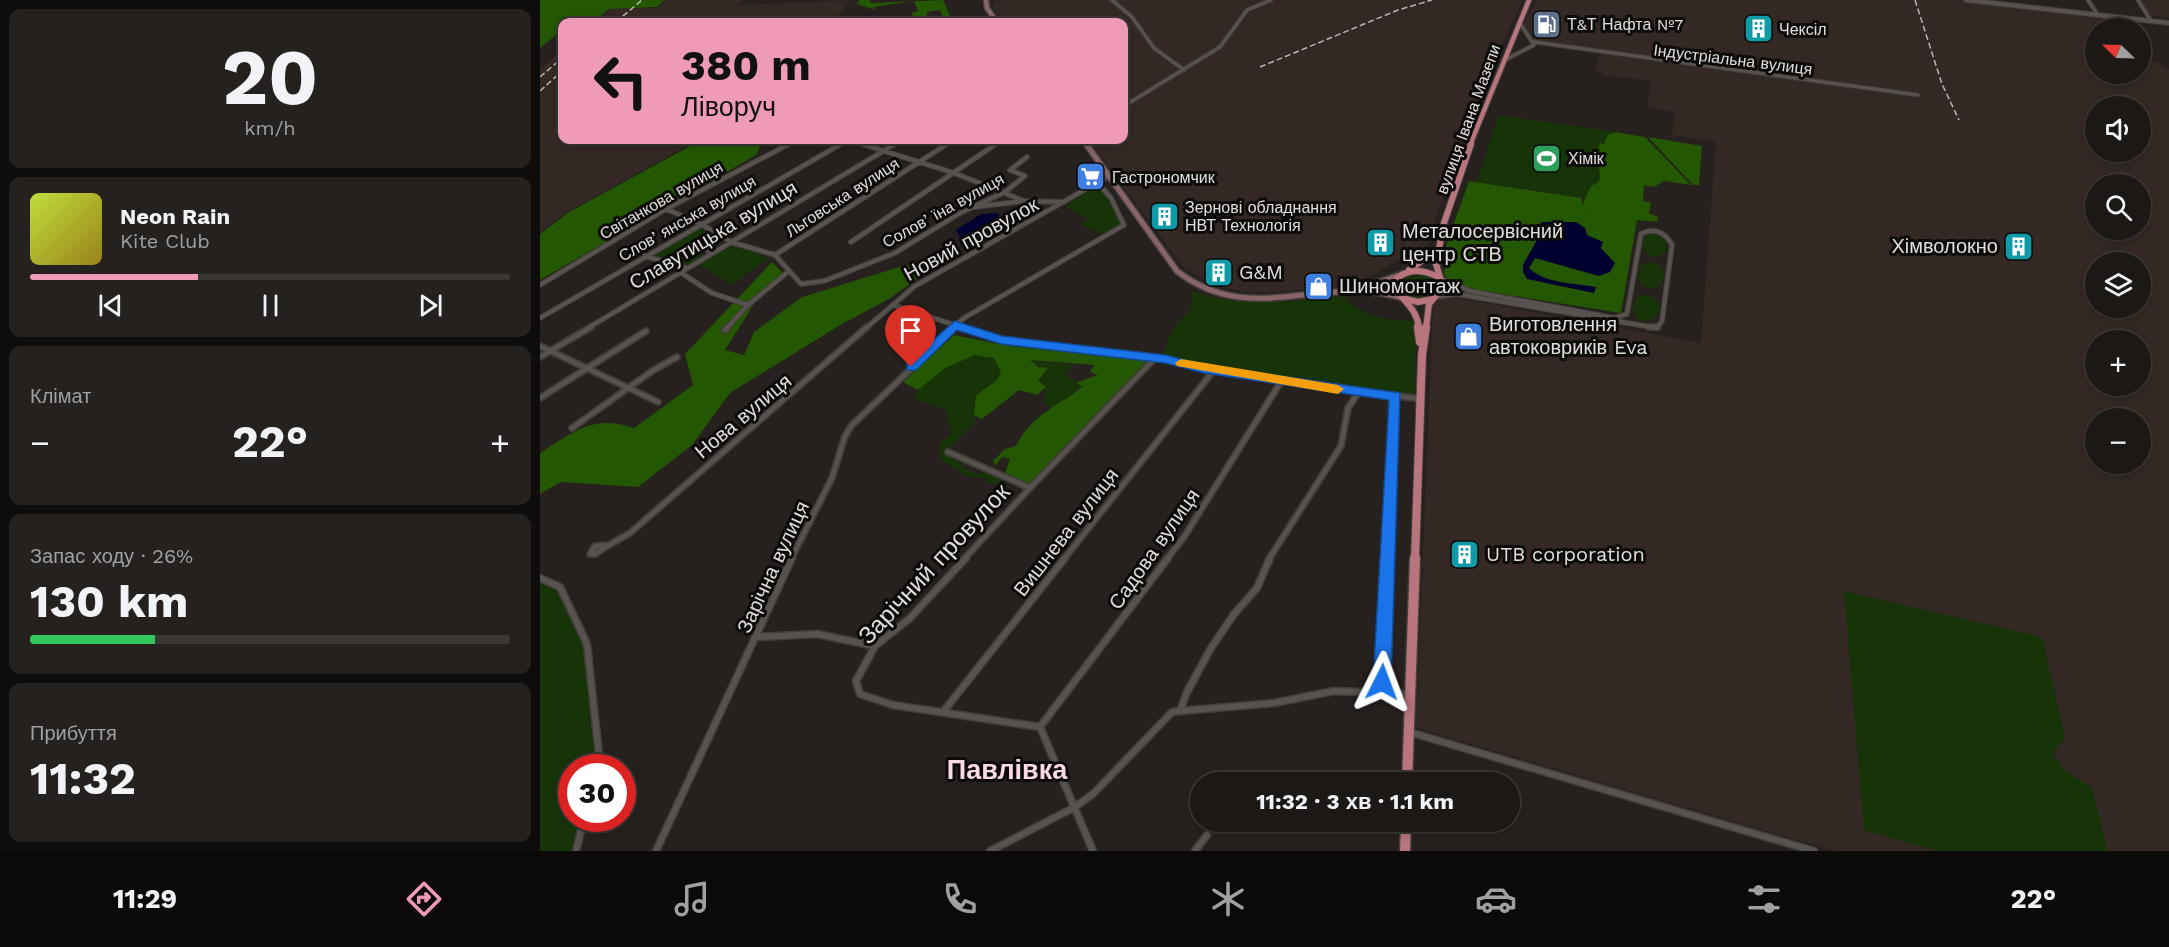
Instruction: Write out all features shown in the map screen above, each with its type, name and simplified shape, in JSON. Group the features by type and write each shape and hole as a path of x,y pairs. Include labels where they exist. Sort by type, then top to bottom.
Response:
{"main road":[{"name":"вулиця Івана Мазепи","path":"1440,279 1436,264 1437,250 1482,111 1529,0"},
{"path":"988,1 993,17"},
{"path":"1086,144 1177,271 1194,284 1228,296 1253,299 1355,290 1382,292 1424,302 1437,297"},
{"path":"1422,355 1417,314 1397,293 1394,285 1402,274 1437,250"},
{"path":"1355,290 1420,270 1440,279 1443,287 1429,304 1422,355 1407,772"},
{"path":"1405,851 1406,832"}],"street":[{"path":"1112,0 1132,17 1154,48 1184,70"},
{"path":"1128,104 1220,47 1247,10 1270,0"},
{"path":"1966,0 2124,18"},
{"path":"2088,0 2098,15"},
{"path":"2138,0 2149,18"},
{"path":"2151,21 2169,23"},
{"path":"1520,23 1534,42 1532,48"},
{"path":"1515,34 1528,35"},
{"name":"Індустріальна вулиця","path":"1534,42 1544,46 1918,95"},
{"name":"Індустріальна вулиця","path":"1503,61 1532,48 1544,46"},
{"path":"1508,50 1524,52"},
{"name":"Світанкова вулиця","path":"540,285 666,209 788,144"},
{"name":"Словʼянська вулиця","path":"540,318 841,144"},
{"path":"860,144 954,173 1024,201"},
{"name":"Славутицька вулиця","path":"540,357 894,144"},
{"name":"Льговська вулиця","path":"775,255 947,144"},
{"path":"851,242 996,144"},
{"name":"Соловʼїна вулиця","path":"789,271 801,284 824,281 895,253 972,207 1005,192 1025,176 1010,170 1027,157"},
{"name":"Новий провулок","path":"893,305 915,286 1067,202 1109,176"},
{"path":"955,325 1101,237 1119,229 1125,222 1098,183"},
{"path":"972,207 1024,201 1067,202"},
{"path":"666,209 701,224 731,242 775,255 789,271 748,305 725,330"},
{"path":"1437,297 1457,294 1657,328 1662,321 1672,245 1665,234 1650,230 1641,234 1627,314"},
{"path":"715,251 707,252 700,247 720,237"},
{"path":"645,256 687,268"},
{"path":"680,272 704,290 721,294 728,301 748,305"},
{"path":"1440,279 1470,291 1614,318 1627,314"},
{"path":"893,305 1001,340 1155,358 1214,370 1358,393 1421,399"},
{"name":"Нова вулиця","path":"609,545 630,532 893,305"},
{"path":"1627,314 1643,327"},
{"name":"Зарічна вулиця","path":"656,851 757,637 792,557 832,478 848,430 955,325"},
{"path":"540,398 646,331"},
{"path":"540,346 658,402"},
{"path":"572,428 677,357"},
{"name":"Зарічний провулок","path":"1040,727 893,705 860,694 856,681 875,646 909,619 1155,358"},
{"name":"Вишнева вулиця","path":"943,712 1214,370"},
{"name":"Садова вулиця","path":"1040,727 1184,537 1282,380"},
{"path":"1180,711 1187,692 1211,648 1234,614 1257,588 1271,555 1341,446 1348,408 1358,393"},
{"path":"1388,693 1382,682 1396,397"},
{"name":"Зарічний провулок","path":"948,452 1030,488"},
{"path":"540,578 560,587 587,644 599,754"},
{"path":"757,637 802,632 837,634 875,646"},
{"path":"990,851 1075,807 1094,793 1172,712 1274,703 1334,691 1411,694"},
{"path":"1040,727 1094,851"},
{"path":"1409,732 1814,851"},
{"path":"576,851 581,832"},
{"path":"1195,851 1207,835"}],"shaded area":[{"path":"666,0 743,0 739,5 851,0 835,18 599,18 610,9 658,8"},
{"path":"996,0 1523,0 1482,88 1426,246 1351,286 1252,293 1215,286 1185,269 1091,144 1128,144 1128,18 1000,18 992,6"},
{"path":"1537,0 1967,0 2103,16 2104,18 2085,18 2085,84 2151,84 2151,60 2169,69 2169,851 1835,851 1416,728 1433,306 1440,299 1457,298 1701,343 1716,142 1672,135 1675,112 1647,108 1651,81 1602,75 1603,71 1595,70 1600,53 1537,43 1523,24"},
{"path":"2139,0 2169,0 2169,18 2149,15"},
{"path":"558,53 558,144 691,144 567,212 540,232 540,69"},
{"path":"997,213 1004,221 983,235 961,239 956,230 981,214"},
{"path":"1541,222 1576,222 1585,228 1587,235 1603,242 1601,248 1615,263 1610,272 1599,276 1535,258 1529,268 1552,280 1596,287 1594,293 1527,279 1523,272 1523,265 1538,238"}],"green space":[{"path":"540,0 664,0 657,7 609,9 598,18 558,18 558,33 540,48"},
{"path":"860,0 870,0 871,3 912,1 874,7 875,10 857,4"},
{"path":"943,0 950,16 943,17 940,10 927,12 927,18 914,18 911,13 918,11 914,1"},
{"name":"Хімік","path":"1499,115 1615,132 1598,200 1477,182"},
{"path":"1615,132 1645,137 1691,185 1664,181 1654,187 1644,185 1643,201 1651,202 1649,213 1658,217 1657,222 1637,220 1621,313 1472,289 1452,282 1444,275 1446,246 1469,181 1581,198 1588,220 1583,203 1591,186 1599,182 1600,174 1598,166 1589,160 1599,159 1595,154 1601,150 1598,147 1600,143 1604,144 1608,135"},
{"path":"1648,137 1702,146 1699,185 1693,185"},
{"path":"694,144 761,144 756,155 540,280 540,234 569,212"},
{"path":"1098,185 1111,202 1122,225 1103,234 1080,224 1088,219 1065,206"},
{"path":"699,227 711,234 694,249 705,254 688,266 654,257 653,255"},
{"path":"1655,233 1663,237 1667,245 1663,253 1655,257 1647,253 1643,245 1647,237"},
{"path":"732,244 769,258 731,285 700,264"},
{"path":"958,249 889,299 842,324 730,393 692,445 638,487 561,482 540,494 540,453 574,432 595,424 619,424 634,428 693,385 685,354 772,262 784,274 759,296 725,350 744,355 754,332 802,297"},
{"path":"1651,262 1660,266 1664,275 1660,284 1651,288 1642,284 1638,275 1642,266"},
{"path":"1421,273 1438,281 1440,290 1422,299 1402,294 1397,286 1398,281 1407,274"},
{"path":"1192,291 1211,297 1249,302 1344,296 1367,313 1386,319 1415,321 1415,393 1410,396 1392,394 1163,357 1170,334 1191,308"},
{"path":"1646,295 1655,299 1659,308 1655,317 1646,321 1637,317 1633,308 1637,299"},
{"path":"954,335 1009,346 1147,361 1033,486 1005,473 1010,459 1002,457 995,466 993,461 1005,449 1016,446 1022,435 1045,412 1082,387 1077,382 1098,375 1090,372 1094,365 1030,360 1038,367 1048,368 1038,381 1046,387 1037,395 1019,390 982,419 974,415 976,395 996,381 1001,373 994,358 975,355 945,368 918,390 903,382"},
{"path":"975,354 994,358 1001,373 997,381 976,395 975,422 950,447 946,455 964,464 962,468 977,474 985,471 1003,477 1000,484 987,483 986,478 969,477 943,462 938,445 952,433 945,409 915,399 924,383 939,371"},
{"path":"1029,360 1075,365 1064,374 1082,386 1053,409 1045,404 1046,387 1037,381 1048,371"},
{"path":"540,581 557,589 583,645 596,754 558,754 558,832 577,832 572,851 540,851"},
{"path":"1844,591 2042,637 2065,737 2053,754 2064,770 2092,788 2108,851 1938,851 1864,830"}],"railway":[{"path":"621,18 642,0"},
{"path":"1260,67 1398,10 1432,0"},
{"path":"1915,0 1942,84 1959,120"},
{"path":"540,77 558,61"},
{"path":"540,91 558,75"}],"slow traffic":[{"path":"1181,363 1204,369 1338,389"}],"place":[{"name":"Т&Т Нафта №7","path":"1546,24"},
{"name":"Чексіл","path":"1758,29"},
{"name":"Хімік","path":"1547,158"},
{"name":"Гастрономчик","path":"1091,177"},
{"name":"Зернові обладнання НВТ Технологія","path":"1164,216"},
{"name":"Металосервісний центр СТВ","path":"1381,242"},
{"name":"Хімволокно","path":"2019,246"},
{"name":"G&M","path":"1218,272"},
{"name":"Шиномонтаж","path":"1318,286"},
{"name":"Виготовлення автоковриків Eva","path":"1468,336"},
{"name":"UTB corporation","path":"1465,554"}],"district":[{"name":"Павлівка","path":"1007,770"}],"route":[{"path":"911,367 955,325 1001,340 1165,359 1204,369 1396,397 1382,682"}]}
